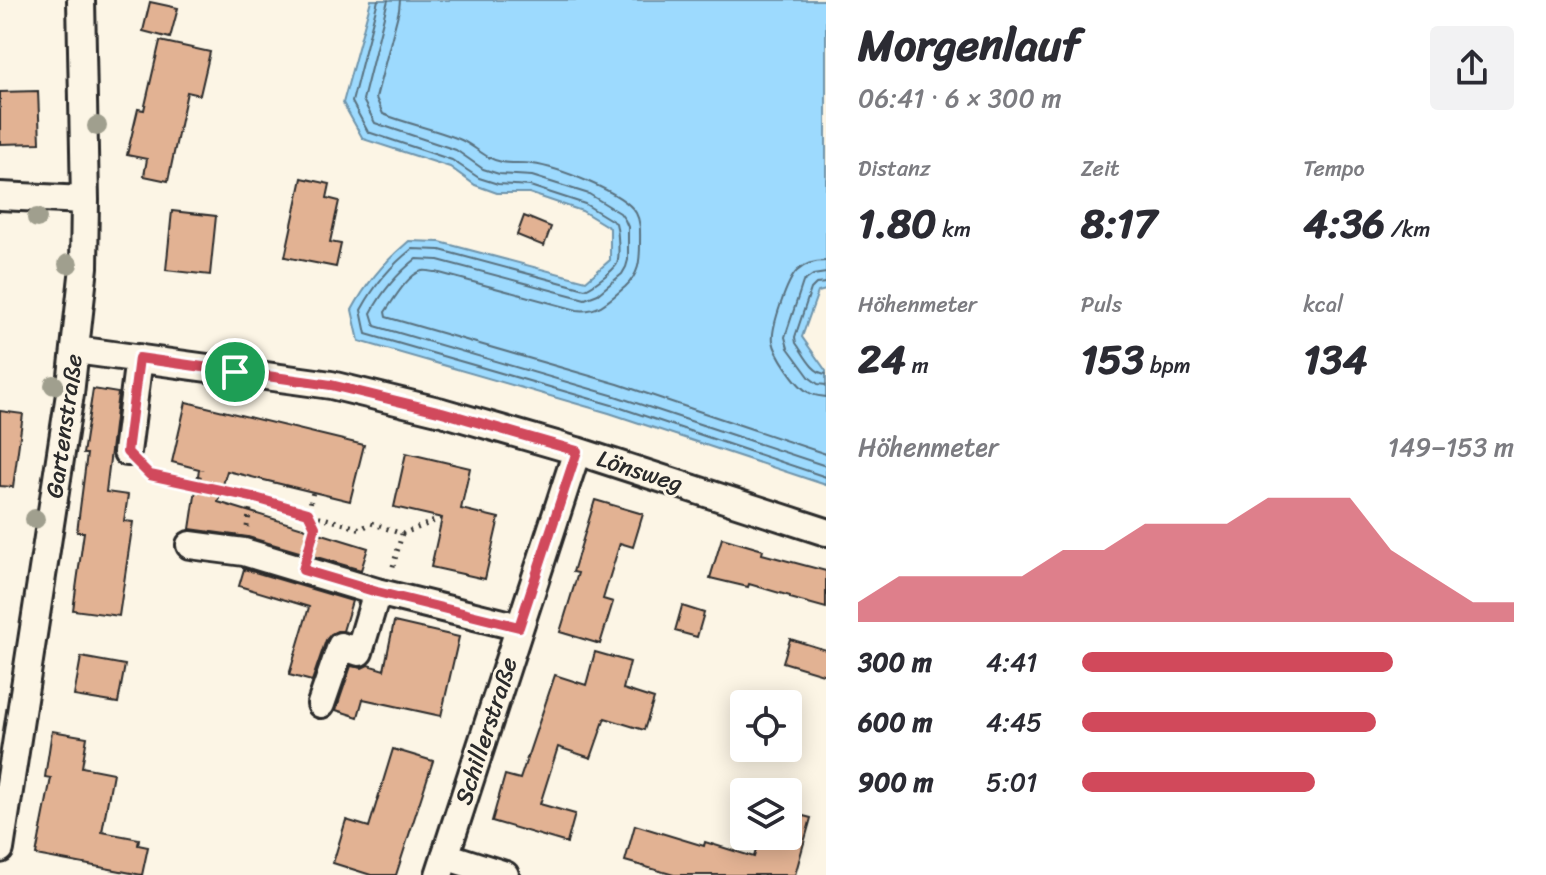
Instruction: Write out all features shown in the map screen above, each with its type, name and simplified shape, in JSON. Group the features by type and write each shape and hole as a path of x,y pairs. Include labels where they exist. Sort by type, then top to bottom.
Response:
{"street":[{"name":"Gartenstraße","path":"0,849 76,350 84,267 81,0"},
{"path":"0,196 85,200"},
{"name":"Lönsweg","path":"76,350 331,385 442,412 577,451 826,532"},
{"path":"127,452 139,358"},
{"name":"Schillerstraße","path":"442,866 577,451"},
{"path":"190,545 244,552 381,593 519,627"},
{"path":"321,704 341,646 359,652 381,593"},
{"path":"442,866 505,875"}],"path":[{"path":"127,452 150,475 252,497 361,529 371,523 402,534 442,518"},
{"path":"197,485 201,469"},
{"path":"303,570 315,527 308,513 313,492"},
{"path":"381,593 402,534"}],"water":[{"path":"371,0 826,0 826,290 818,292 802,337 826,371 826,485 609,413 359,341 352,310 377,272 409,241 440,242 586,281 610,260 610,228 582,211 529,193 497,193 475,185 450,167 363,139 343,103"}],"building":[{"path":"150,2 178,8 170,38 143,31"},
{"path":"160,41 210,52 200,95 187,92 168,181 144,176 147,159 127,155 138,109 144,110"},
{"path":"38,91 40,143 0,144 0,92"},
{"path":"302,178 330,184 327,198 339,201 330,242 341,244 336,267 285,257"},
{"path":"172,211 216,216 210,275 166,270"},
{"path":"524,216 551,227 544,246 517,235"},
{"path":"93,389 118,393 106,492 128,495 124,521 133,522 119,616 73,610 84,532 77,532 87,454 83,454"},
{"path":"186,402 364,445 350,501 227,471 218,502 368,548 361,570 248,537 190,529 199,469 172,462"},
{"path":"0,411 23,414 13,487 0,486"},
{"path":"406,453 470,468 461,509 499,518 485,579 431,567 442,518 394,507"},
{"path":"595,500 643,514 633,547 620,543 603,599 613,602 600,644 560,632 578,573 573,572"},
{"path":"722,538 763,550 762,554 826,571 826,608 749,584 748,587 710,578"},
{"path":"244,569 352,601 343,631 331,634 326,640 312,681 289,675 309,607 239,586"},
{"path":"682,606 704,613 697,637 675,631"},
{"path":"394,622 459,637 441,716 363,699 358,717 336,710 351,666 362,668 368,665 384,670"},
{"path":"790,639 826,650 826,675 783,662"},
{"path":"595,652 630,662 623,689 654,699 644,730 605,718 591,758 558,747 540,804 575,814 567,843 492,821 505,775 520,779 555,675 586,685"},
{"path":"81,657 125,665 118,703 74,696"},
{"path":"52,731 87,737 82,767 113,773 102,832 139,839 138,845 148,847 142,875 36,855 51,778 45,777"},
{"path":"393,749 433,761 396,875 371,875 333,863 346,820 369,827"},
{"path":"802,816 811,818 795,875 674,875 625,861 635,825 754,857 756,850 802,850"}],"route":[{"path":"139,358 235,372 331,385 442,412 577,451 519,627 303,570 315,527 308,513 252,497 150,475 127,452 139,358"}]}
